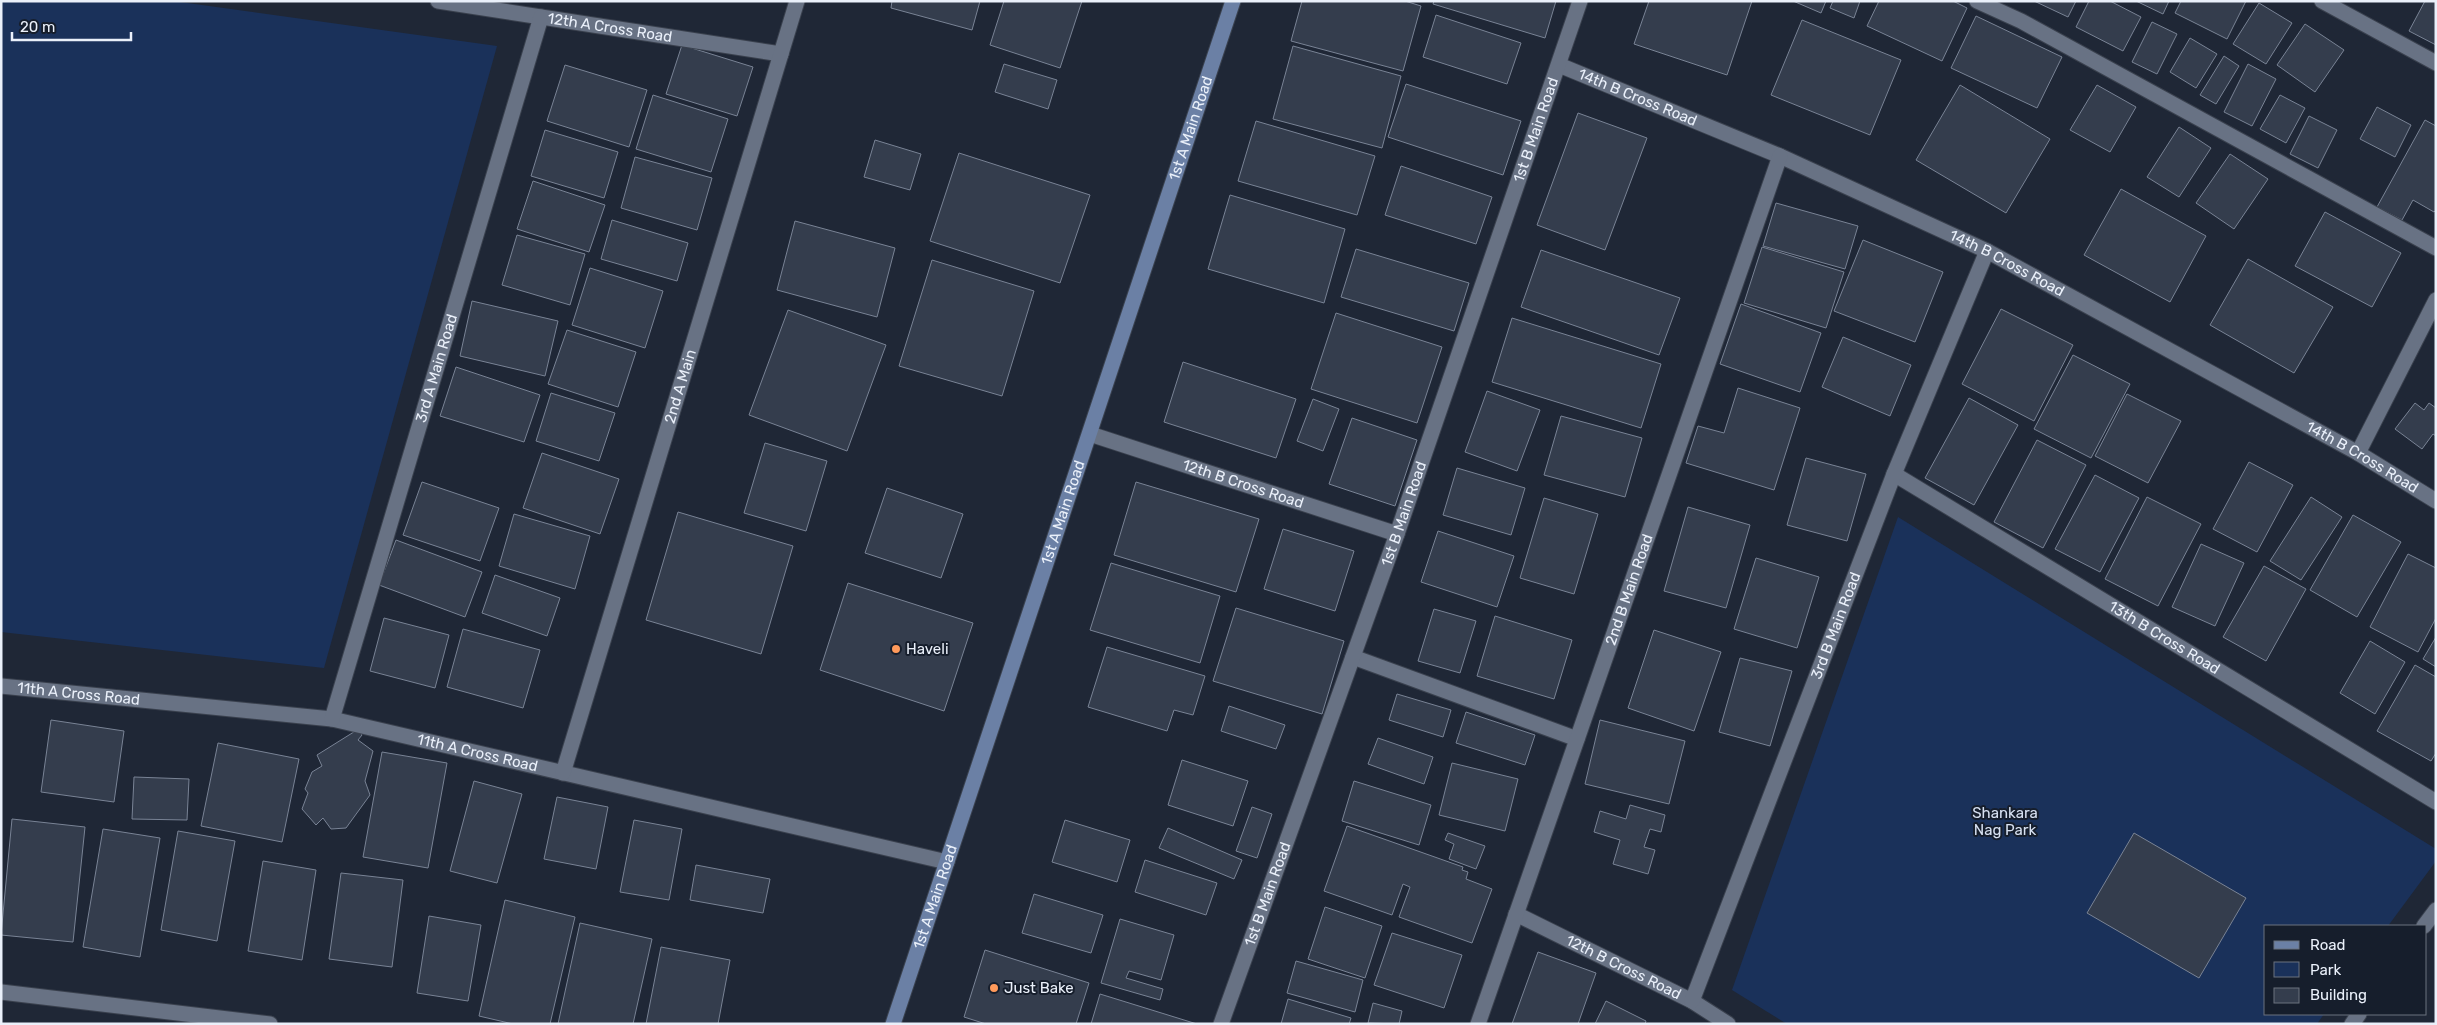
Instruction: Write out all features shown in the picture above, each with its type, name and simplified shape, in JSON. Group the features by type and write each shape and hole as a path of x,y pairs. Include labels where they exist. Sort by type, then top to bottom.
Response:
{"street":[{"name":"12th A Cross Road","path":"438,1 780,54"},
{"name":"2nd A Main","path":"563,773 797,1"},
{"name":"1st A Main Road","path":"894,1024 1233,1"},
{"name":"1st B Main Road","path":"1221,1024 1397,534 1580,1"},
{"path":"1976,1 2030,26 2436,248"},
{"path":"2322,1 2436,63"},
{"name":"3rd A Main Road","path":"332,719 541,18"},
{"name":"14th B Cross Road","path":"1559,65 1780,156 1987,251 2358,453 2436,501"},
{"name":"2nd B Main Road","path":"1478,1024 1780,156"},
{"name":"3rd B Main Road","path":"1692,1001 1894,474 1987,251"},
{"path":"2358,453 2436,300"},
{"name":"12th B Cross Road","path":"1090,434 1397,534"},
{"name":"13th B Cross Road","path":"1894,474 2436,802"},
{"path":"1353,657 1577,739"},
{"name":"11th A Cross Road","path":"1,686 332,719 947,862"},
{"path":"2425,925 2436,910"},
{"name":"12th B Cross Road","path":"1516,914 1692,1001 1728,1024"},
{"path":"1,992 270,1024"}],"green space":[{"path":"1,1 173,1 497,46 324,668 1,632"},
{"name":"Shankara Nag Park","path":"1898,517 2436,849 2436,861 2389,925 2264,925 2264,1015 2323,1015 2317,1024 1787,1024 1732,990"}],"building":[{"path":"892,1 980,1 972,30 891,8"},
{"path":"1004,1 1082,1 1060,68 990,45"},
{"path":"1302,1 1405,1 1421,6 1403,71 1291,41"},
{"path":"1434,1 1556,1 1545,38 1433,4"},
{"path":"1649,1 1752,1 1727,75 1634,44"},
{"path":"1793,1 1826,1 1821,13"},
{"path":"1833,1 1860,1 1854,18 1830,8"},
{"path":"1879,1 1953,1 1967,8 1942,61 1867,26"},
{"path":"2034,1 2076,1 2068,17"},
{"path":"2089,1 2110,1 2141,17 2123,51 2076,27"},
{"path":"2136,1 2169,1 2163,14"},
{"path":"2181,1 2246,1 2227,39 2175,13"},
{"path":"2425,1 2436,1 2436,45 2409,31"},
{"path":"2259,3 2292,23 2266,64 2233,44"},
{"path":"1436,15 1521,43 1507,84 1423,57"},
{"path":"1976,16 2062,57 2037,108 1951,68"},
{"path":"1802,20 1901,60 1870,135 1771,95"},
{"path":"2152,22 2177,34 2157,74 2132,62"},
{"path":"2305,24 2344,50 2315,92 2277,65"},
{"path":"2190,38 2217,54 2196,88 2170,72"},
{"path":"682,45 753,67 737,116 666,94"},
{"path":"1293,46 1401,76 1382,148 1273,119"},
{"path":"2224,56 2239,66 2216,104 2200,95"},
{"path":"1004,64 1057,80 1048,109 995,92"},
{"path":"2248,64 2276,79 2252,126 2224,112"},
{"path":"565,65 647,90 629,147 547,121"},
{"path":"1406,84 1521,121 1503,175 1388,137"},
{"path":"1960,85 2050,139 2006,213 1916,160"},
{"path":"2097,85 2136,107 2110,152 2070,130"},
{"path":"653,95 728,119 711,172 636,149"},
{"path":"2280,95 2305,108 2286,143 2260,129"},
{"path":"2377,107 2411,125 2395,157 2360,139"},
{"path":"1578,113 1647,138 1605,250 1537,225"},
{"path":"2309,116 2337,130 2318,168 2290,154"},
{"path":"2425,120 2436,126 2436,210 2434,212 2413,200 2402,220 2377,207"},
{"path":"1256,121 1375,156 1357,215 1238,181"},
{"path":"2179,127 2211,148 2179,197 2147,177"},
{"path":"545,130 618,152 604,198 531,176"},
{"path":"875,140 921,154 910,190 864,177"},
{"path":"959,153 1090,195 1060,283 930,241"},
{"path":"2230,154 2268,179 2234,229 2196,203"},
{"path":"635,157 712,178 697,230 621,208"},
{"path":"1401,166 1492,197 1476,244 1385,215"},
{"path":"533,181 605,205 589,252 517,229"},
{"path":"2121,189 2206,236 2170,302 2084,255"},
{"path":"1230,195 1345,229 1324,303 1208,269"},
{"path":"1776,203 1858,226 1845,269 1763,246"},
{"path":"2325,212 2401,253 2372,307 2295,266"},
{"path":"612,220 688,243 677,281 601,259"},
{"path":"795,221 895,248 877,317 777,290"},
{"path":"517,235 585,254 570,305 502,285"},
{"path":"1863,240 1943,272 1915,342 1834,311"},
{"path":"1762,247 1844,272 1826,328 1744,303"},
{"path":"1356,249 1469,283 1454,331 1341,297"},
{"path":"1541,250 1680,298 1659,355 1521,307"},
{"path":"2248,259 2333,307 2294,373 2210,325"},
{"path":"932,260 1034,291 1002,396 899,366"},
{"path":"590,268 663,291 645,348 572,325"},
{"path":"472,301 558,321 545,376 460,356"},
{"path":"1741,304 1821,333 1800,392 1720,364"},
{"path":"2001,309 2073,345 2034,421 1962,384"},
{"path":"788,310 886,345 847,451 749,415"},
{"path":"1336,313 1442,347 1417,423 1311,389"},
{"path":"1512,318 1661,364 1641,428 1492,382"},
{"path":"567,330 636,352 618,407 548,384"},
{"path":"1843,337 1911,365 1890,416 1822,387"},
{"path":"2073,355 2130,384 2091,458 2034,429"},
{"path":"1183,362 1296,399 1276,458 1164,422"},
{"path":"456,367 540,395 524,442 440,416"},
{"path":"1738,388 1800,408 1774,490 1686,463 1698,426 1724,433"},
{"path":"1487,391 1540,410 1517,471 1465,452"},
{"path":"551,393 615,413 599,461 536,441"},
{"path":"2127,394 2181,421 2148,483 2095,456"},
{"path":"1969,398 2018,425 1974,505 1925,478"},
{"path":"1313,399 1339,409 1323,451 1297,441"},
{"path":"2415,403 2424,410 2429,403 2436,408 2436,436 2433,434 2422,449 2395,429"},
{"path":"1561,416 1642,438 1625,497 1544,475"},
{"path":"1352,418 1417,440 1395,506 1329,484"},
{"path":"2037,440 2086,465 2043,548 1994,522"},
{"path":"765,443 827,461 806,531 744,513"},
{"path":"542,453 619,479 600,534 523,508"},
{"path":"1806,458 1866,474 1847,541 1787,525"},
{"path":"2249,462 2293,485 2257,552 2213,529"},
{"path":"1457,468 1525,488 1511,535 1443,515"},
{"path":"2095,475 2139,498 2100,572 2055,549"},
{"path":"422,482 499,508 480,561 403,535"},
{"path":"1136,482 1259,519 1236,592 1114,555"},
{"path":"887,488 963,514 941,578 865,553"},
{"path":"2147,497 2201,524 2158,606 2105,579"},
{"path":"2311,497 2342,517 2301,580 2270,561"},
{"path":"1544,498 1598,514 1574,594 1520,578"},
{"path":"1688,507 1750,525 1726,608 1664,591"},
{"path":"678,512 793,546 761,654 646,620"},
{"path":"514,514 590,536 575,589 499,566"},
{"path":"2353,515 2401,542 2357,617 2310,590"},
{"path":"1283,529 1354,551 1335,611 1264,589"},
{"path":"1438,531 1514,556 1497,607 1421,582"},
{"path":"396,540 482,572 465,617 379,585"},
{"path":"2201,544 2244,563 2215,626 2172,607"},
{"path":"2408,554 2436,568 2436,618 2418,652 2370,627"},
{"path":"1756,558 1819,577 1797,648 1734,629"},
{"path":"1111,563 1220,596 1200,663 1090,630"},
{"path":"2264,566 2306,589 2266,661 2223,637"},
{"path":"495,575 560,598 547,636 482,613"},
{"path":"848,583 973,623 944,711 820,670"},
{"path":"1236,608 1344,641 1322,714 1213,681"},
{"path":"1434,609 1476,621 1460,673 1418,661"},
{"path":"1495,616 1572,640 1554,699 1477,676"},
{"path":"384,618 449,635 435,688 370,671"},
{"path":"463,629 540,650 523,708 447,687"},
{"path":"1654,630 1721,652 1694,731 1628,708"},
{"path":"2436,637 2436,667 2423,659"},
{"path":"2370,641 2405,662 2375,714 2340,693"},
{"path":"1107,647 1205,676 1193,715 1174,710 1167,731 1088,707"},
{"path":"1740,658 1792,671 1770,746 1719,732"},
{"path":"2415,665 2436,677 2436,753 2431,761 2377,731"},
{"path":"1397,694 1451,710 1443,737 1389,720"},
{"path":"1229,706 1285,725 1276,749 1221,731"},
{"path":"1466,712 1535,735 1525,765 1456,743"},
{"path":"51,720 124,731 114,802 41,792"},
{"path":"1600,720 1685,741 1669,804 1585,784"},
{"path":"357,730 362,735 358,740 373,751 365,781 370,795 346,828 331,829 323,818 316,825 302,809 308,793 305,789 312,772 322,766 317,755"},
{"path":"1378,738 1433,757 1424,784 1368,764"},
{"path":"218,743 299,759 282,842 201,826"},
{"path":"382,752 447,763 428,868 363,857"},
{"path":"1182,760 1248,781 1233,826 1168,805"},
{"path":"1452,763 1518,779 1505,831 1439,815"},
{"path":"134,777 189,779 187,820 132,819"},
{"path":"474,781 522,794 497,883 450,871"},
{"path":"1354,781 1431,805 1419,845 1342,821"},
{"path":"557,797 608,807 596,869 544,859"},
{"path":"1630,805 1665,815 1661,832 1650,829 1644,847 1655,850 1648,874 1613,864 1620,840 1594,832 1600,811 1626,819"},
{"path":"1252,807 1272,814 1257,858 1236,851"},
{"path":"12,819 85,827 73,942 1,935"},
{"path":"634,820 682,829 669,900 620,892"},
{"path":"1065,820 1130,840 1117,882 1052,862"},
{"path":"1347,826 1463,867 1462,870 1468,872 1466,879 1492,889 1472,943 1399,917 1410,887 1403,884 1392,915 1324,891"},
{"path":"1168,828 1242,860 1234,879 1159,848"},
{"path":"103,829 160,838 140,957 83,947"},
{"path":"178,831 235,841 217,941 161,930"},
{"path":"1448,833 1485,846 1476,869 1449,859 1454,844 1445,840"},
{"path":"2134,833 2246,898 2199,978 2087,913"},
{"path":"1145,860 1217,883 1206,915 1135,892"},
{"path":"263,861 316,870 302,960 248,951"},
{"path":"696,865 770,879 763,913 690,900"},
{"path":"341,873 403,880 392,967 329,959"},
{"path":"1034,894 1103,915 1091,953 1022,933"},
{"path":"505,900 575,917 550,1024 513,1024 479,1016"},
{"path":"1325,907 1382,926 1365,978 1308,959"},
{"path":"429,916 481,925 468,1001 417,993"},
{"path":"1120,919 1174,935 1161,980 1129,971 1126,978 1163,989 1160,1000 1101,983"},
{"path":"580,923 652,939 633,1024 558,1024"},
{"path":"1392,933 1462,955 1444,1008 1374,985"},
{"path":"661,947 730,960 718,1024 646,1024"},
{"path":"985,950 1089,983 1076,1024 986,1024 964,1017"},
{"path":"1538,952 1596,973 1578,1024 1512,1024"},
{"path":"1296,961 1363,980 1355,1012 1287,993"},
{"path":"1100,994 1197,1024 1091,1024"},
{"path":"1288,999 1351,1018 1349,1024 1281,1024"},
{"path":"1606,1001 1646,1021 1645,1024 1595,1024"},
{"path":"1373,1003 1402,1011 1399,1024 1368,1023"}],"place":[{"name":"Haveli","path":"896,649"},
{"name":"Just Bake","path":"994,988"}]}
